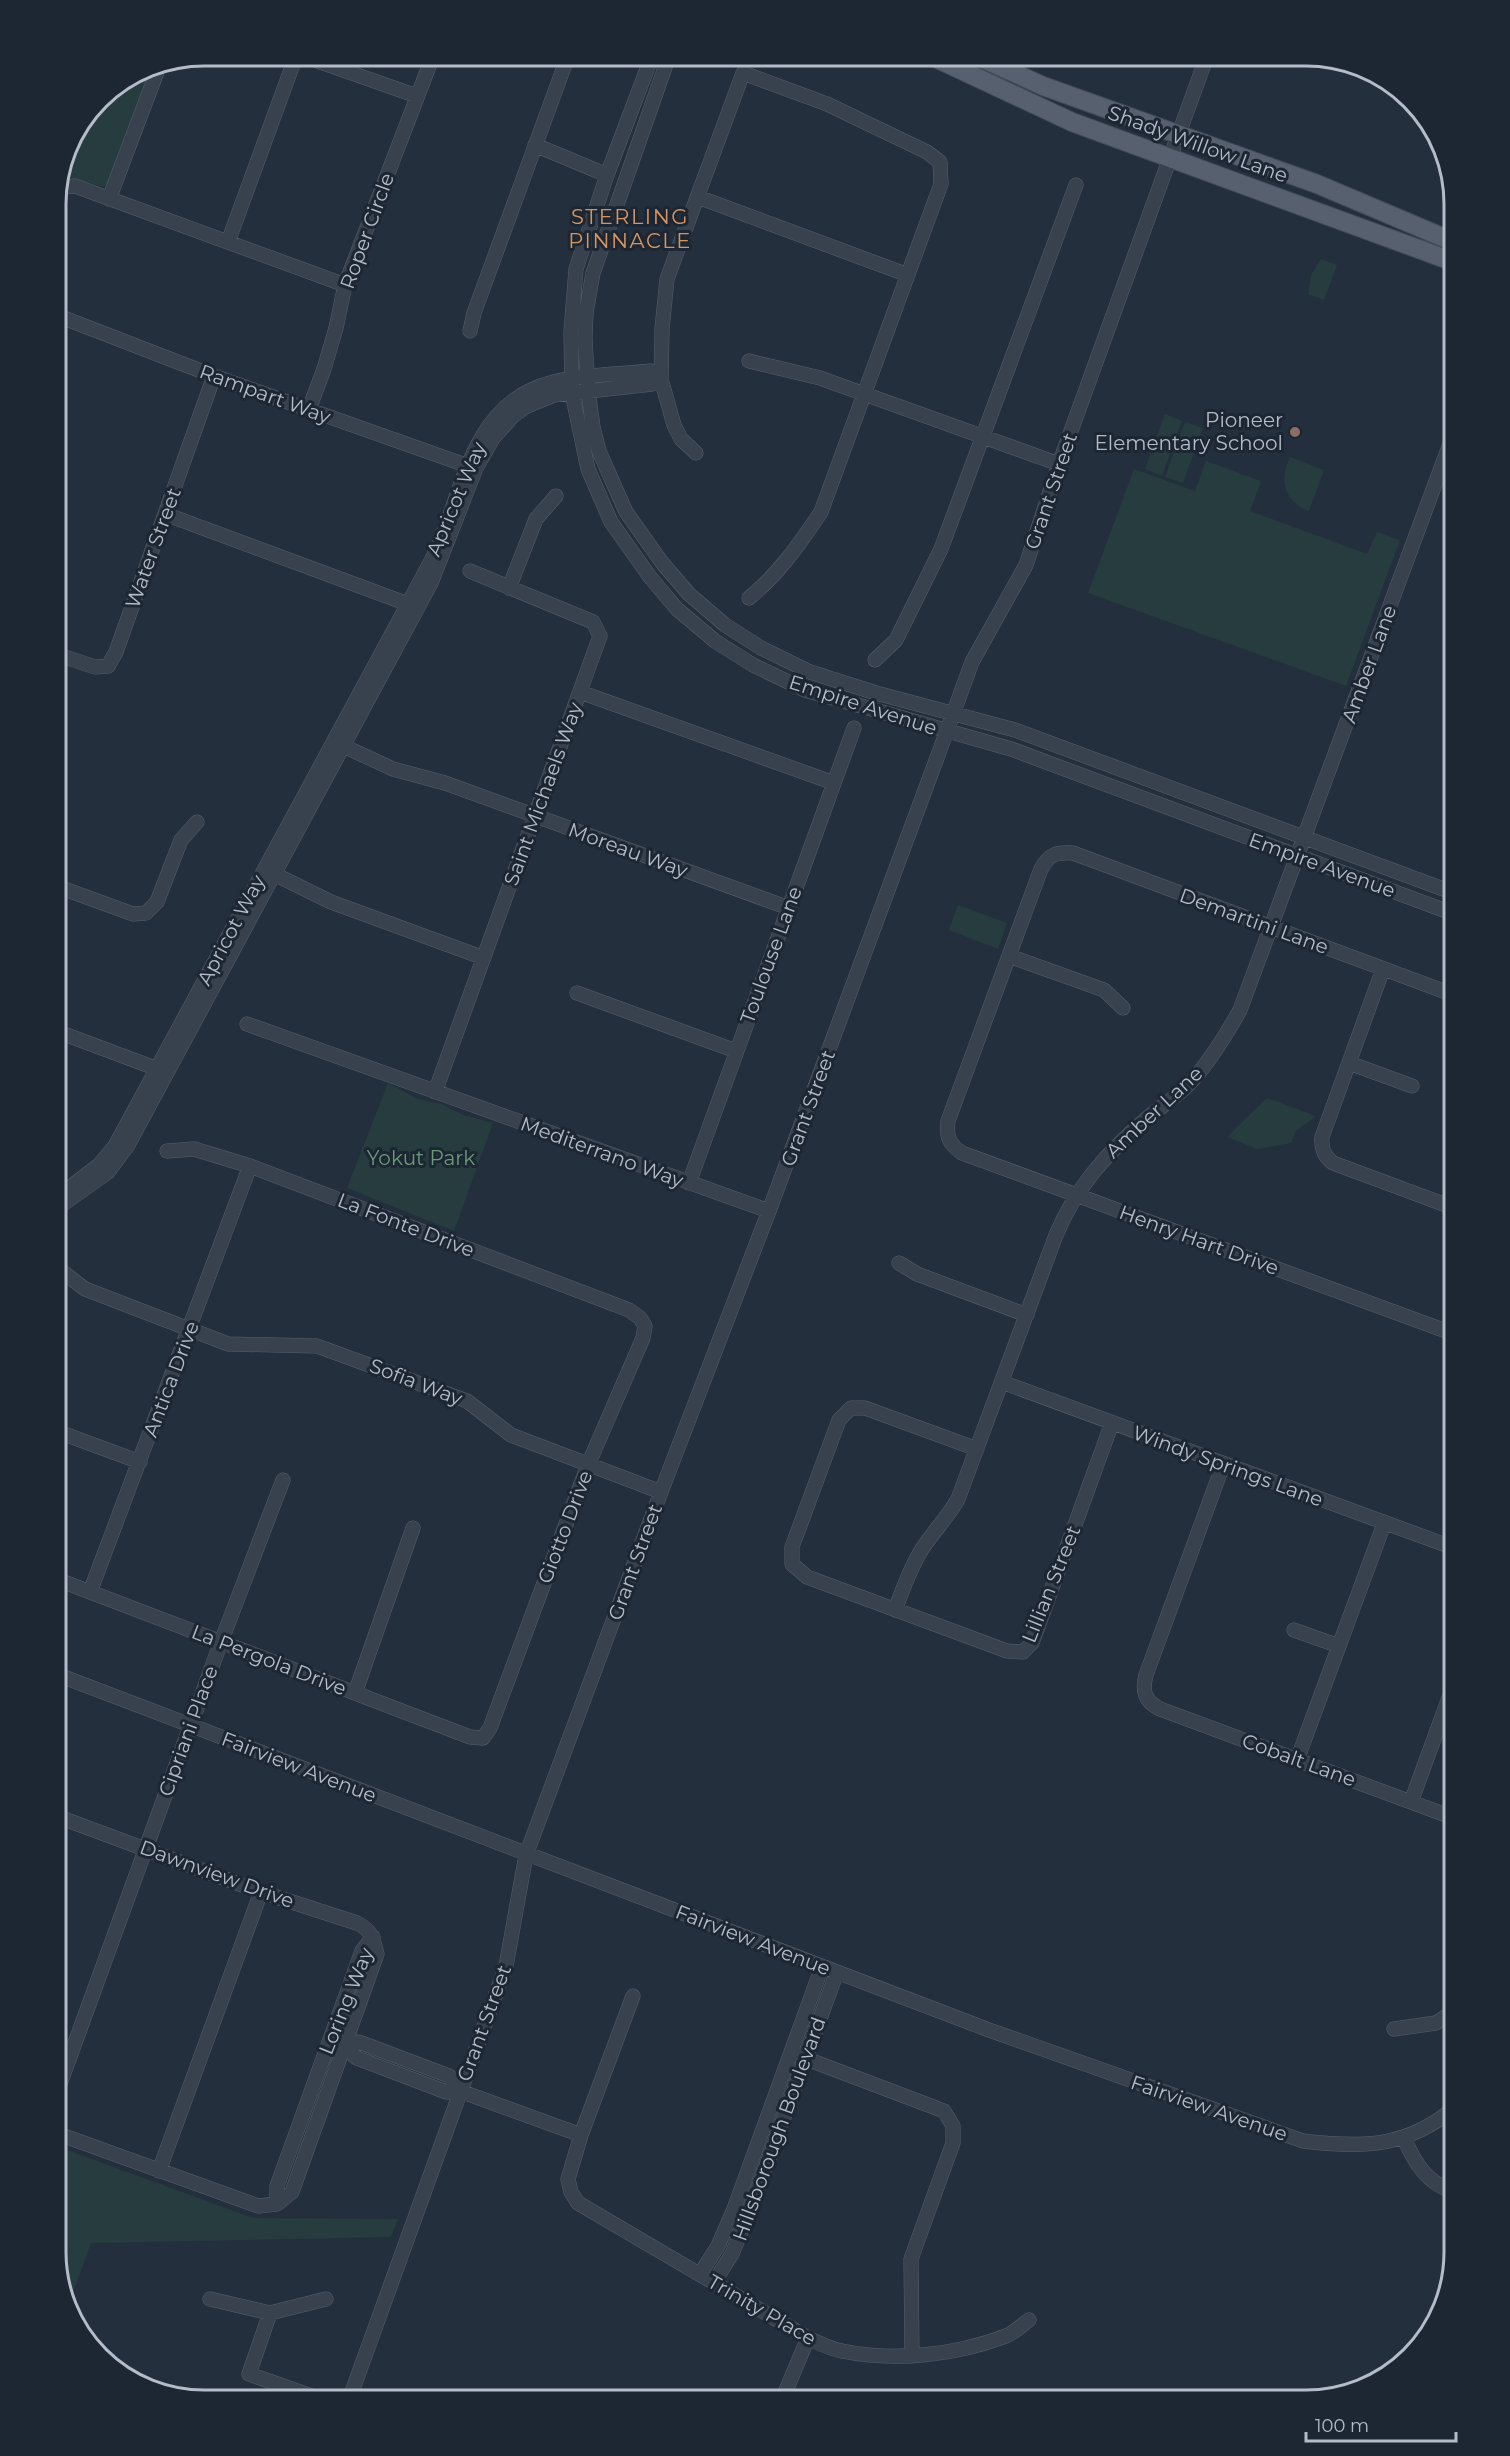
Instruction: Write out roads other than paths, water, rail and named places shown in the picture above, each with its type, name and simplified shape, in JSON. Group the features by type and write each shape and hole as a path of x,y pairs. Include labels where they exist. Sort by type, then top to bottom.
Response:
{"main road":[{"name":"Shady Willow Lane","path":"952,66 1072,122 1444,258"},
{"name":"Shady Willow Lane","path":"999,66 1043,86 1348,196 1444,237"}],"street":[{"path":"228,242 292,66"},
{"path":"332,66 417,96"},
{"name":"Roper Circle","path":"309,409 333,338 345,285 429,66"},
{"path":"470,331 474,312 564,66"},
{"name":"Empire Avenue","path":"648,66 607,175 576,269 572,386 588,469 611,522 650,577 677,609 753,666 805,690 1011,749 1444,910"},
{"name":"Empire Avenue","path":"665,66 592,273 585,339 593,427 599,451 626,512 663,564 689,594 724,625 760,648 810,672 1015,730 1444,889"},
{"path":"1180,136 1204,66"},
{"path":"696,453 681,439 674,425 661,379 662,329 667,279 743,73 827,104 927,152 940,162 942,184 821,512 799,544 762,587 749,598"},
{"path":"109,199 156,75"},
{"name":"Grant Street","path":"354,2390 506,1966 526,1855 661,1492 770,1211 947,732 963,682 1026,565 1059,464 1180,136"},
{"path":"536,145 607,175"},
{"path":"875,660 896,640 941,549 1076,185"},
{"path":"67,188 75,186 345,285"},
{"path":"698,197 908,276"},
{"name":"Rampart Way","path":"66,319 214,376 472,467"},
{"path":"749,361 820,378 1059,464"},
{"name":"Water Street","path":"66,657 95,667 108,666 116,652 214,376"},
{"name":"Apricot Way","path":"66,1191 99,1166 115,1146 161,1070 413,605 472,467 483,434 508,405 533,388 652,384 661,379"},
{"name":"Amber Lane","path":"895,1610 910,1570 923,1548 945,1522 958,1499 1062,1221 1076,1195 1103,1159 1190,1082 1221,1043 1240,1010 1444,463"},
{"path":"509,588 536,519 556,496"},
{"path":"165,514 413,605"},
{"name":"Saint Michaels Way","path":"435,1092 600,636 593,622 470,571"},
{"path":"580,692 834,783"},
{"name":"Toulouse Lane","path":"688,1183 854,728"},
{"name":"Moreau Way","path":"339,744 393,769 445,783 789,908"},
{"path":"66,890 133,914 146,913 157,902 181,840 197,822"},
{"name":"Demartini Lane","path":"1010,956 1041,869 1053,854 1061,852 1073,853 1444,991"},
{"path":"269,871 331,902 484,958"},
{"path":"1010,956 1104,990 1123,1008"},
{"name":"Henry Hart Drive","path":"1010,956 948,1121 948,1139 962,1153 1444,1330"},
{"path":"1383,969 1322,1137 1321,1148 1326,1158 1333,1163 1444,1204"},
{"path":"577,993 736,1051"},
{"name":"Mediterrano Way","path":"247,1024 770,1211"},
{"path":"66,1035 161,1070"},
{"path":"1349,1063 1412,1086"},
{"name":"Apricot Way","path":"66,1202 108,1172 119,1159 161,1070"},
{"name":"La Fonte Drive","path":"167,1151 194,1149 250,1166 630,1310 640,1318"},
{"name":"Antica Drive","path":"90,1592 250,1166"},
{"path":"899,1263 917,1274 1027,1315"},
{"name":"Sofia Way","path":"66,1274 85,1289 228,1344 317,1346 467,1401 512,1435 661,1492"},
{"name":"Giotto Drive","path":"483,1738 490,1728 588,1465 643,1338 645,1326 640,1318"},
{"name":"Windy Springs Lane","path":"1002,1382 1444,1544"},
{"path":"895,1610 807,1578 792,1564 792,1547 839,1420 850,1408 865,1408 977,1449"},
{"name":"Lillian Street","path":"895,1610 1007,1651 1023,1652 1032,1643 1112,1423"},
{"path":"66,1435 140,1462"},
{"name":"Cobalt Lane","path":"1223,1465 1146,1675 1143,1688 1146,1698 1152,1705 1444,1814"},
{"name":"Cipriani Place","path":"66,2067 220,1642 283,1480"},
{"path":"1297,1760 1384,1524"},
{"path":"355,1693 413,1528"},
{"name":"La Pergola Drive","path":"66,1583 470,1737 483,1738"},
{"path":"1294,1630 1338,1646"},
{"name":"Fairview Avenue","path":"66,1678 989,2030 1303,2141 1340,2146 1370,2146 1404,2138 1444,2117"},
{"path":"1411,1802 1444,1714"},
{"name":"Dawnview Drive","path":"66,1820 261,1892 357,1923 369,1929 373,1937"},
{"path":"159,2171 261,1892"},
{"name":"Loring Way","path":"277,2204 278,2186 328,2042 362,1952 373,1937"},
{"name":"Loring Way","path":"277,2204 292,2192 377,1954 373,1937"},
{"name":"Hillsborough Boulevard","path":"700,2274 718,2247 734,2209 822,1966"},
{"name":"Hillsborough Boulevard","path":"714,2282 732,2254 749,2213 837,1972"},
{"name":"Trinity Place","path":"633,1996 581,2135 568,2179 571,2192 578,2203 807,2338 840,2351 876,2356 956,2350 1009,2335 1029,2319"},
{"path":"1394,2029 1436,2023 1444,2018"},
{"path":"328,2042 343,2047 359,2042 449,2076 460,2091 581,2135"},
{"path":"791,2053 944,2111 953,2126 953,2143 911,2259 912,2355"},
{"path":"66,2137 258,2205 277,2204"},
{"path":"1404,2138 1413,2159 1428,2179 1444,2188"},
{"path":"210,2299 270,2313 326,2300"},
{"path":"270,2313 249,2374 295,2390"},
{"path":"786,2390 807,2338"}],"place":[{"name":"Pioneer Elementary School","path":"1295,432"}],"district":[{"name":"STERLING PINNACLE","path":"630,228"}],"park label":[{"name":"Yokut Park","path":"421,1158"}]}
